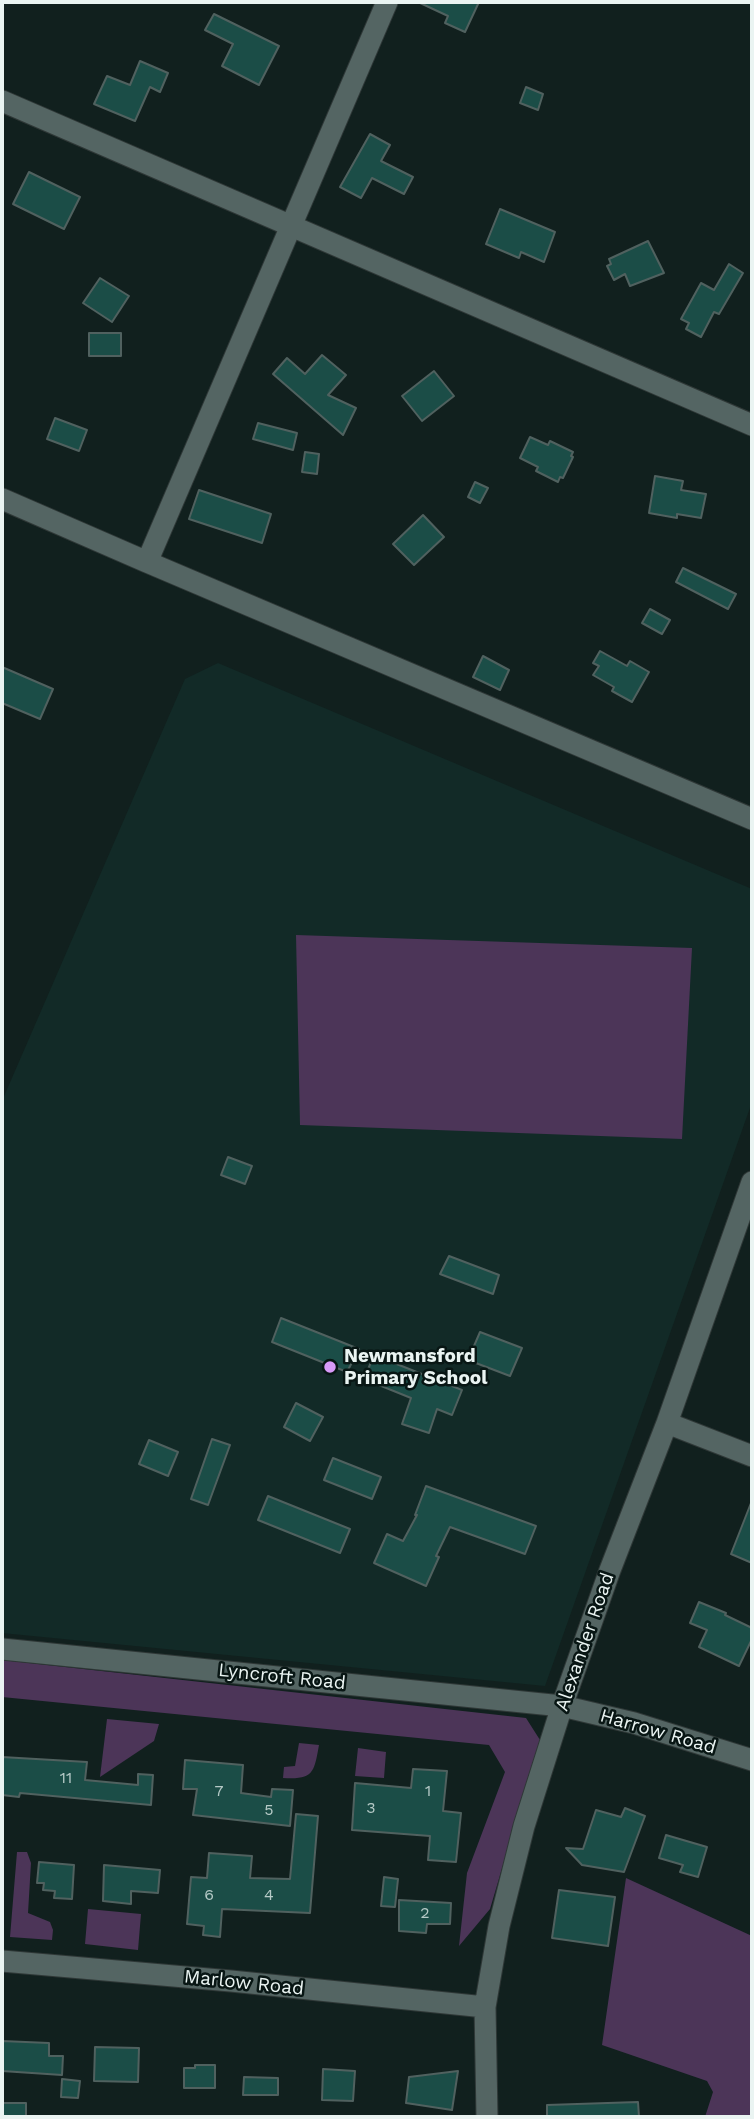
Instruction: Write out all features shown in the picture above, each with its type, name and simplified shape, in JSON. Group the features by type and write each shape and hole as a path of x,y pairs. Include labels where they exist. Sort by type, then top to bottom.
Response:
{"street":[{"path":"147,562 387,2"},
{"path":"2,101 752,425"},
{"path":"2,499 752,819"},
{"name":"Alexander Road","path":"487,2117 485,2007 502,1914 524,1826 562,1706 610,1570 667,1423 752,1182"},
{"path":"667,1423 752,1456"},
{"name":"Lyncroft Road","path":"2,1649 562,1706"},
{"name":"Harrow Road","path":"562,1706 634,1723 752,1760"},
{"name":"Marlow Road","path":"2,1961 485,2007"}],"shaded area":[{"name":"Newmansford Primary School","path":"218,663 752,889 752,1102 545,1686 2,1633 2,1101 185,679"},
{"path":"296,935 692,948 682,1139 300,1125"},
{"path":"2,1660 526,1718 540,1740 490,1909 459,1946 467,1873 505,1772 489,1745 2,1697"},
{"path":"107,1719 159,1724 154,1741 100,1777"},
{"path":"299,1743 319,1745 314,1768 307,1776 283,1778 284,1767 295,1766"},
{"path":"358,1748 386,1752 384,1778 355,1776"},
{"path":"17,1852 27,1852 31,1863 28,1913 50,1922 52,1940 10,1937"},
{"path":"626,1878 752,1936 752,2117 705,2117 713,2092 707,2081 602,2045"},
{"path":"88,1909 141,1914 138,1950 85,1944"}],"building":[{"path":"418,2 479,2 465,32 445,23 448,16"},
{"path":"214,14 279,46 259,85 222,66 233,44 205,30"},
{"path":"140,61 168,73 160,92 150,87 135,121 94,104 107,76 130,85"},
{"path":"526,87 543,94 538,110 520,103"},
{"path":"370,134 390,145 381,161 413,177 404,194 372,178 361,198 340,187"},
{"path":"29,172 80,197 64,229 13,204"},
{"path":"500,209 555,232 544,262 521,252 519,258 486,244"},
{"path":"648,241 664,273 630,286 625,274 614,280 607,266 611,264 609,259"},
{"path":"729,264 743,273 719,314 714,312 701,337 686,329 689,323 681,319 701,283 714,290"},
{"path":"100,278 129,296 112,322 83,303"},
{"path":"89,333 121,333 121,356 89,356"},
{"path":"322,355 346,375 328,395 356,408 343,435 273,374 287,358 305,374"},
{"path":"434,371 454,396 422,421 402,396"},
{"path":"55,418 87,430 79,451 47,439"},
{"path":"258,423 297,433 293,450 253,439"},
{"path":"530,437 548,445 550,441 573,452 563,478 560,477 558,482 536,471 538,467 520,458"},
{"path":"305,452 319,454 317,474 302,472"},
{"path":"655,476 683,481 681,490 706,494 701,518 677,514 677,518 649,513"},
{"path":"475,482 488,488 480,503 468,497"},
{"path":"199,490 271,514 262,543 189,519"},
{"path":"423,515 444,537 414,565 393,544"},
{"path":"683,568 736,594 728,609 676,582"},
{"path":"650,609 670,620 662,634 642,623"},
{"path":"600,651 627,666 630,661 649,672 632,702 612,691 614,687 593,675 599,666 593,663"},
{"path":"483,656 509,670 500,690 473,677"},
{"path":"2,667 53,689 40,719 2,703"},
{"path":"228,1157 252,1166 245,1184 221,1175"},
{"path":"449,1256 499,1275 493,1294 440,1274"},
{"path":"281,1318 359,1349 347,1372 272,1342"},
{"path":"480,1332 522,1348 510,1376 468,1360"},
{"path":"374,1355 462,1390 452,1415 437,1409 429,1433 402,1424 411,1398 364,1379"},
{"path":"296,1403 323,1417 310,1441 284,1427"},
{"path":"212,1439 230,1445 208,1505 191,1499"},
{"path":"149,1440 178,1452 168,1476 139,1464"},
{"path":"333,1458 381,1477 372,1499 324,1480"},
{"path":"426,1486 536,1526 525,1554 450,1527 426,1586 374,1563 387,1534 403,1541 417,1515"},
{"path":"268,1496 350,1529 340,1553 258,1520"},
{"path":"752,1503 752,1563 731,1554"},
{"path":"699,1602 752,1628 752,1639 739,1666 699,1647 707,1630 690,1623"},
{"path":"2,1757 87,1762 85,1780 138,1785 138,1774 153,1775 151,1805 20,1793 19,1797 2,1795"},
{"path":"185,1760 243,1765 241,1793 271,1797 272,1789 293,1790 290,1826 193,1815 197,1789 183,1789"},
{"path":"413,1769 447,1771 443,1811 461,1813 456,1862 428,1860 430,1836 352,1830 355,1783 411,1788"},
{"path":"625,1808 645,1816 624,1872 582,1865 566,1848 583,1849 596,1810 621,1817"},
{"path":"296,1814 318,1816 310,1913 222,1909 220,1937 203,1935 204,1926 187,1924 191,1877 207,1878 209,1853 252,1856 250,1878 290,1879"},
{"path":"666,1835 707,1847 698,1877 680,1872 683,1865 659,1858"},
{"path":"39,1862 74,1865 72,1899 54,1898 55,1891 43,1890 44,1883 37,1883"},
{"path":"104,1865 160,1870 158,1893 131,1891 131,1904 103,1901"},
{"path":"384,1877 398,1879 395,1907 381,1906"},
{"path":"559,1890 615,1897 608,1946 552,1938"},
{"path":"399,1900 451,1903 450,1924 427,1924 426,1933 399,1931"},
{"path":"2,2041 49,2043 49,2056 63,2056 62,2075 2,2071"},
{"path":"95,2047 139,2048 138,2082 94,2081"},
{"path":"195,2065 215,2065 215,2088 184,2088 184,2068 195,2068"},
{"path":"323,2069 355,2071 353,2101 322,2100"},
{"path":"458,2071 452,2110 406,2103 409,2077"},
{"path":"244,2077 278,2078 278,2095 243,2095"},
{"path":"62,2079 80,2081 78,2098 61,2097"},
{"path":"638,2102 639,2117 547,2117 547,2105"},
{"path":"2,2103 26,2103 26,2117 2,2117"}],"place":[{"name":"Newmansford Primary School","path":"330,1367"}]}
